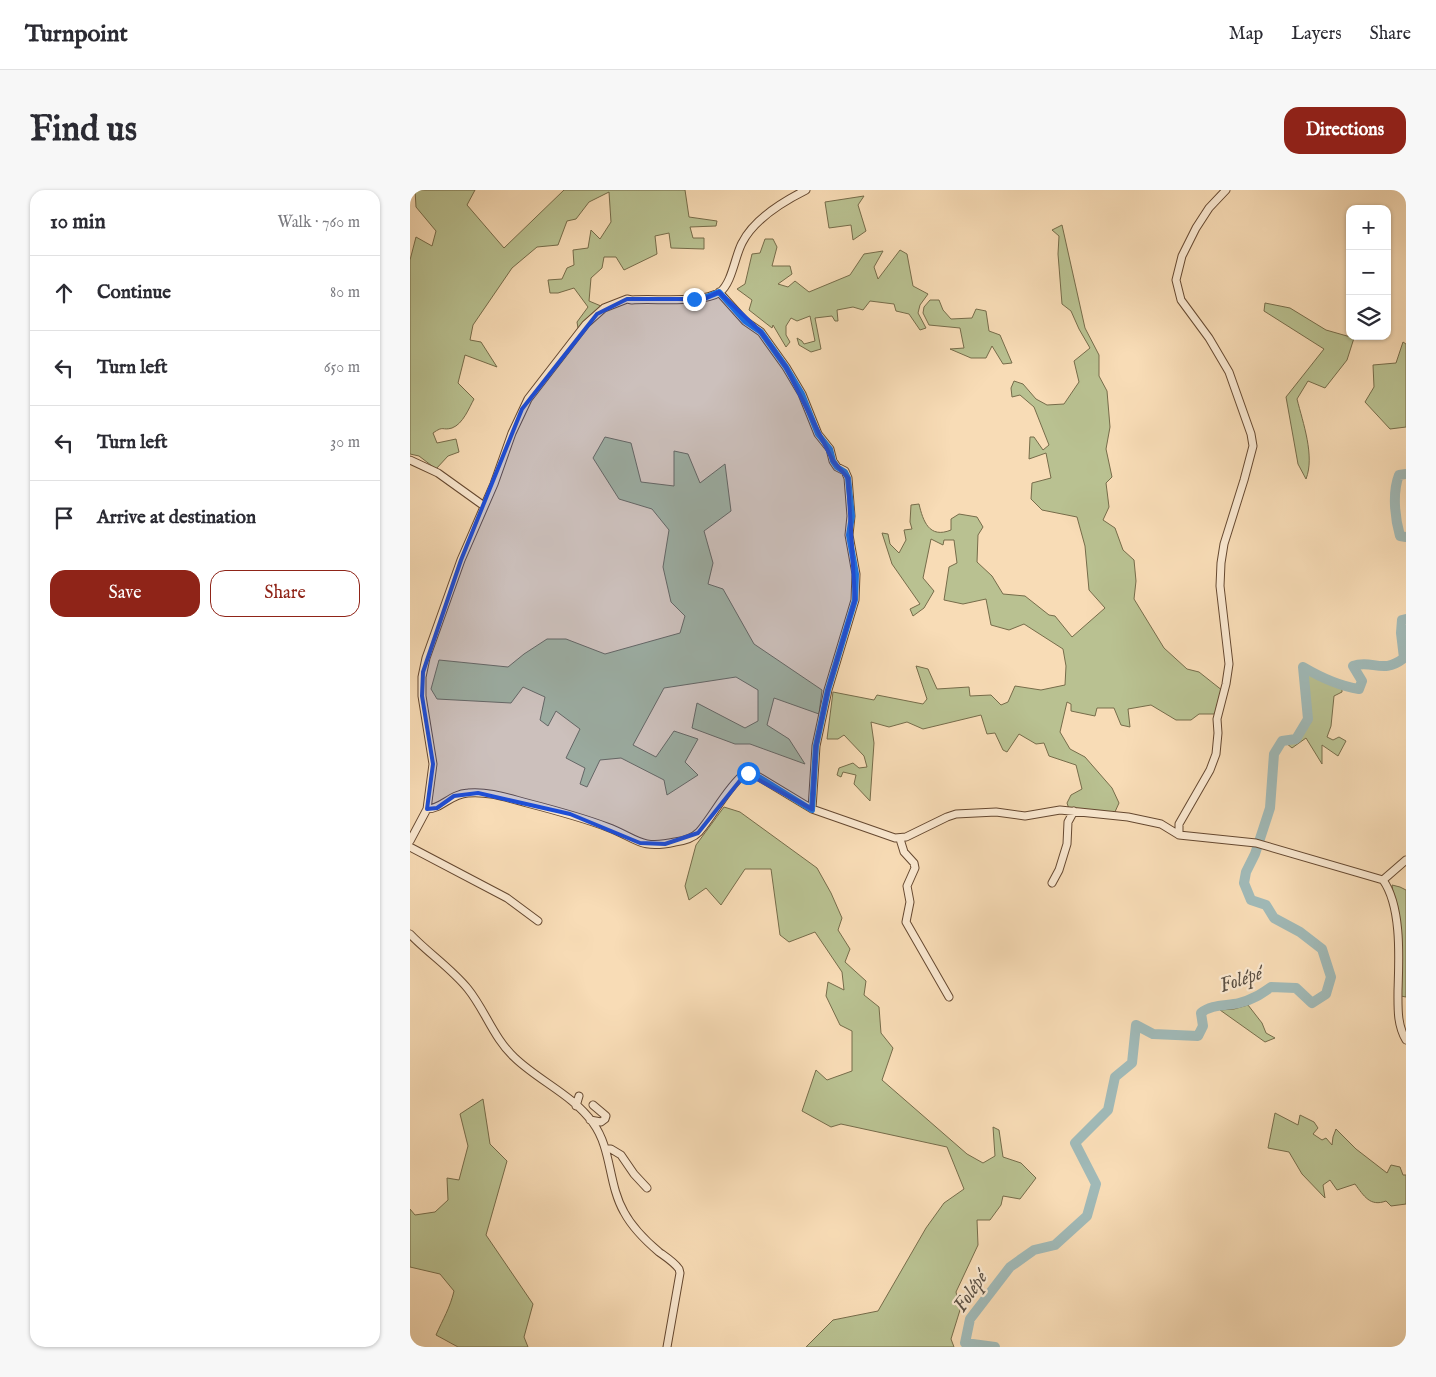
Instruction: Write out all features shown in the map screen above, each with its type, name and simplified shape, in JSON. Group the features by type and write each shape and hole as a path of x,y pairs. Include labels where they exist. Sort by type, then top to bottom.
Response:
{"street":[{"path":"410,841 427,809 433,764 422,696 422,677 432,640 461,560 522,409 575,337 596,314 604,308 627,299 704,298 719,292 728,280 737,254 750,231 786,200 806,190"},
{"path":"1179,835 1179,824 1201,786 1216,754 1217,719 1229,664 1220,586 1221,563 1224,544 1253,446 1251,434 1229,372 1206,333 1181,300 1176,280 1182,256 1196,228 1209,208 1226,190"},
{"path":"719,292 745,321 761,332 786,367 802,394 818,434 830,449 833,461 837,467 845,472 848,478 852,516 849,535 856,574 855,600 835,663 816,746 812,810"},
{"path":"410,460 438,474 484,506"},
{"path":"427,809 437,808 454,796 478,792 503,796 570,814 610,828 640,843 665,844 684,841 698,833 735,784 748,773 754,774 812,810 886,836 900,839 956,814 996,812 1025,816 1055,810 1128,817 1160,824 1179,835 1259,844 1383,880 1389,891 1394,910 1399,953 1399,1017 1402,1035 1406,1040"},
{"path":"1052,883 1059,870 1068,844 1068,822 1074,811"},
{"path":"900,839 904,852 914,863 915,868 907,886 910,902 906,922 949,997"},
{"path":"410,848 507,898 538,921"},
{"path":"1383,880 1406,860"},
{"path":"410,934 425,950 454,973 469,990 514,1057 558,1090 598,1130 606,1149 615,1189 625,1214 653,1247 680,1269 667,1347"},
{"path":"576,1106 579,1096"},
{"path":"590,1120 601,1122 606,1116 593,1105"},
{"path":"606,1149 611,1149 621,1155 634,1174 647,1188"}],"highlighted area":[{"path":"719,292 761,332 786,367 833,461 848,478 855,600 828,690 816,746 812,809 746,773 698,833 665,844 640,843 570,814 478,793 454,796 437,808 427,809 433,764 422,696 423,672 461,560 522,409 597,314 627,299 704,299"}],"green space":[{"path":"415,190 475,190 467,205 504,248 564,190 685,190 689,217 717,221 716,226 690,227 693,238 704,238 704,249 671,248 669,233 655,236 657,254 624,270 616,257 604,257 602,268 591,278 589,301 601,306 578,328 577,322 588,307 574,288 558,293 550,293 548,280 562,279 567,268 574,265 573,250 588,248 591,230 600,239 611,222 609,192 589,202 576,219 567,221 558,245 537,247 512,268 473,325 470,340 481,342 497,367 465,355 458,383 474,399 456,426 449,429 439,429 433,433 437,443 456,439 459,452 448,456 436,469 419,456 410,454 410,260 416,237 432,246 436,231 416,207"},
{"path":"864,196 858,205 866,231 853,240 851,225 829,228 825,202"},
{"path":"1062,225 1085,328 1099,355 1099,376 1107,391 1110,427 1106,449 1112,477 1106,483 1109,507 1103,520 1115,528 1123,550 1134,560 1136,581 1134,599 1164,648 1187,669 1199,672 1223,691 1217,714 1199,714 1191,720 1176,720 1151,705 1128,709 1130,727 1121,725 1114,708 1097,708 1095,716 1071,711 1071,704 1067,702 1060,732 1070,749 1085,757 1112,788 1119,803 1114,814 1071,815 1067,803 1071,795 1082,789 1076,765 1049,756 1044,743 1036,744 1019,734 1007,752 1003,750 995,733 987,734 981,715 923,729 907,722 889,727 871,722 874,743 870,801 854,784 856,775 843,772 841,777 837,775 839,768 853,763 859,768 867,767 864,756 844,735 838,739 827,739 833,692 874,700 877,695 923,704 927,699 916,666 928,669 937,689 969,687 970,696 991,695 1001,705 1008,702 1015,686 1041,690 1065,685 1066,666 1063,649 1024,624 1009,630 991,625 986,599 963,604 944,600 949,567 957,563 954,540 944,540 943,545 931,539 923,578 934,591 924,608 913,616 910,609 920,604 892,564 882,533 888,534 890,544 899,553 906,540 904,530 912,529 910,522 911,505 919,504 928,527 937,532 951,530 951,519 959,514 977,517 983,527 978,535 977,562 992,576 1003,594 1025,596 1049,615 1055,616 1072,637 1105,608 1089,590 1085,546 1077,517 1042,510 1031,499 1032,483 1051,478 1046,453 1029,459 1030,437 1034,437 1043,450 1049,445 1034,407 1020,395 1012,397 1011,388 1014,381 1023,384 1036,399 1047,405 1064,404 1079,382 1074,361 1090,348 1071,311 1062,304 1058,254 1059,236 1052,230"},
{"path":"765,239 773,239 777,247 772,266 790,266 792,274 778,284 788,287 795,281 809,292 850,275 864,254 883,251 874,267 878,279 900,250 907,254 913,286 928,294 920,305 918,313 926,328 920,330 909,314 896,311 894,304 870,301 863,310 853,307 837,310 838,321 835,321 832,316 815,318 821,349 811,352 799,345 797,338 804,344 815,341 810,316 797,321 791,318 786,326 786,335 790,342 786,347 773,325 772,328 749,310 752,300 737,289 745,284 752,254 760,253"},
{"path":"930,300 939,300 943,310 951,319 972,318 976,309 986,311 989,331 1000,335 1012,363 1003,364 992,346 986,358 971,358 950,349 964,348 960,328 929,325 923,313 924,307"},
{"path":"1265,303 1290,308 1326,330 1346,336 1346,340 1353,340 1347,360 1325,388 1308,381 1297,399 1309,450 1306,479 1298,464 1286,397 1324,349 1264,311"},
{"path":"1403,342 1406,344 1406,427 1390,429 1365,402 1374,387 1373,365 1396,363"},
{"path":"605,437 631,443 641,482 674,486 674,451 688,454 700,483 725,464 731,511 704,531 713,563 708,584 723,589 754,644 822,690 819,714 774,698 767,725 789,739 805,764 750,744 735,744 692,728 697,703 745,728 758,721 758,690 736,677 664,688 633,745 656,757 674,731 698,739 685,762 698,775 667,795 664,780 621,758 600,760 587,787 580,784 585,768 566,758 580,729 556,711 548,726 540,720 545,697 523,687 511,703 437,699 431,689 439,660 508,667 547,639 566,639 605,654 680,633 685,616 671,602 663,567 669,530 652,509 619,499 593,458"},
{"path":"1305,672 1312,672 1325,680 1342,684 1342,692 1334,696 1331,726 1327,737 1333,740 1339,737 1346,741 1338,756 1322,745 1322,764 1306,738 1292,748 1286,743 1301,734 1311,722 1308,687 1302,676"},
{"path":"724,807 740,812 817,868 842,918 838,930 850,949 845,962 866,981 864,995 879,1007 881,1033 893,1048 882,1080 967,1154 983,1163 995,1156 993,1127 999,1130 1003,1157 1021,1163 1036,1178 1020,1199 1003,1196 1001,1205 990,1220 977,1220 978,1245 956,1292 960,1310 951,1339 954,1347 806,1347 833,1320 878,1311 926,1228 944,1203 964,1189 947,1147 841,1124 831,1127 802,1111 816,1070 827,1080 852,1071 852,1031 840,1025 826,996 828,982 844,990 842,972 815,932 789,942 780,935 771,869 745,869 721,905 706,888 689,900 685,886 696,845"},
{"path":"1392,885 1406,890 1406,997 1401,996 1402,952"},
{"path":"1248,1005 1262,1023 1266,1033 1275,1038 1265,1042 1220,1010"},
{"path":"483,1099 490,1144 507,1161 486,1235 533,1304 524,1337 528,1347 458,1347 436,1335 454,1291 440,1274 410,1267 410,1209 415,1215 435,1212 448,1200 447,1178 459,1180 468,1146 460,1114"},
{"path":"1275,1113 1298,1125 1300,1115 1314,1122 1318,1128 1313,1134 1322,1140 1326,1138 1332,1145 1336,1129 1356,1149 1387,1173 1391,1165 1400,1167 1403,1175 1406,1175 1406,1204 1391,1206 1386,1201 1376,1203 1368,1199 1355,1184 1337,1190 1330,1180 1323,1185 1325,1198 1302,1174 1289,1152 1268,1148"}],"waterway":[{"name":"Folépé","path":"1406,474 1399,475 1395,497 1400,536 1406,537"},
{"name":"Folépé","path":"995,1347 965,1343 970,1319 1010,1267 1034,1250 1055,1245 1087,1216 1096,1184 1075,1143 1108,1110 1115,1077 1132,1063 1136,1025 1153,1034 1198,1036 1203,1026 1201,1013 1205,1010 1248,1000 1271,987 1296,988 1312,1003 1326,994 1331,977 1322,949 1300,932 1274,918 1266,905 1251,900 1244,883 1246,872 1255,854 1270,808 1274,754 1282,741 1296,739 1308,719 1303,667 1330,681 1359,689 1362,681 1353,666 1360,664 1384,666 1397,663 1404,658 1401,633 1402,620 1406,619"}],"route":[{"path":"694,299 704,298 719,292 745,321 761,332 786,367 802,394 818,434 830,449 833,461 837,467 845,472 848,478 850,495 852,516 849,535 856,574 855,600 828,690 816,746 812,810 754,774 748,773"}]}
